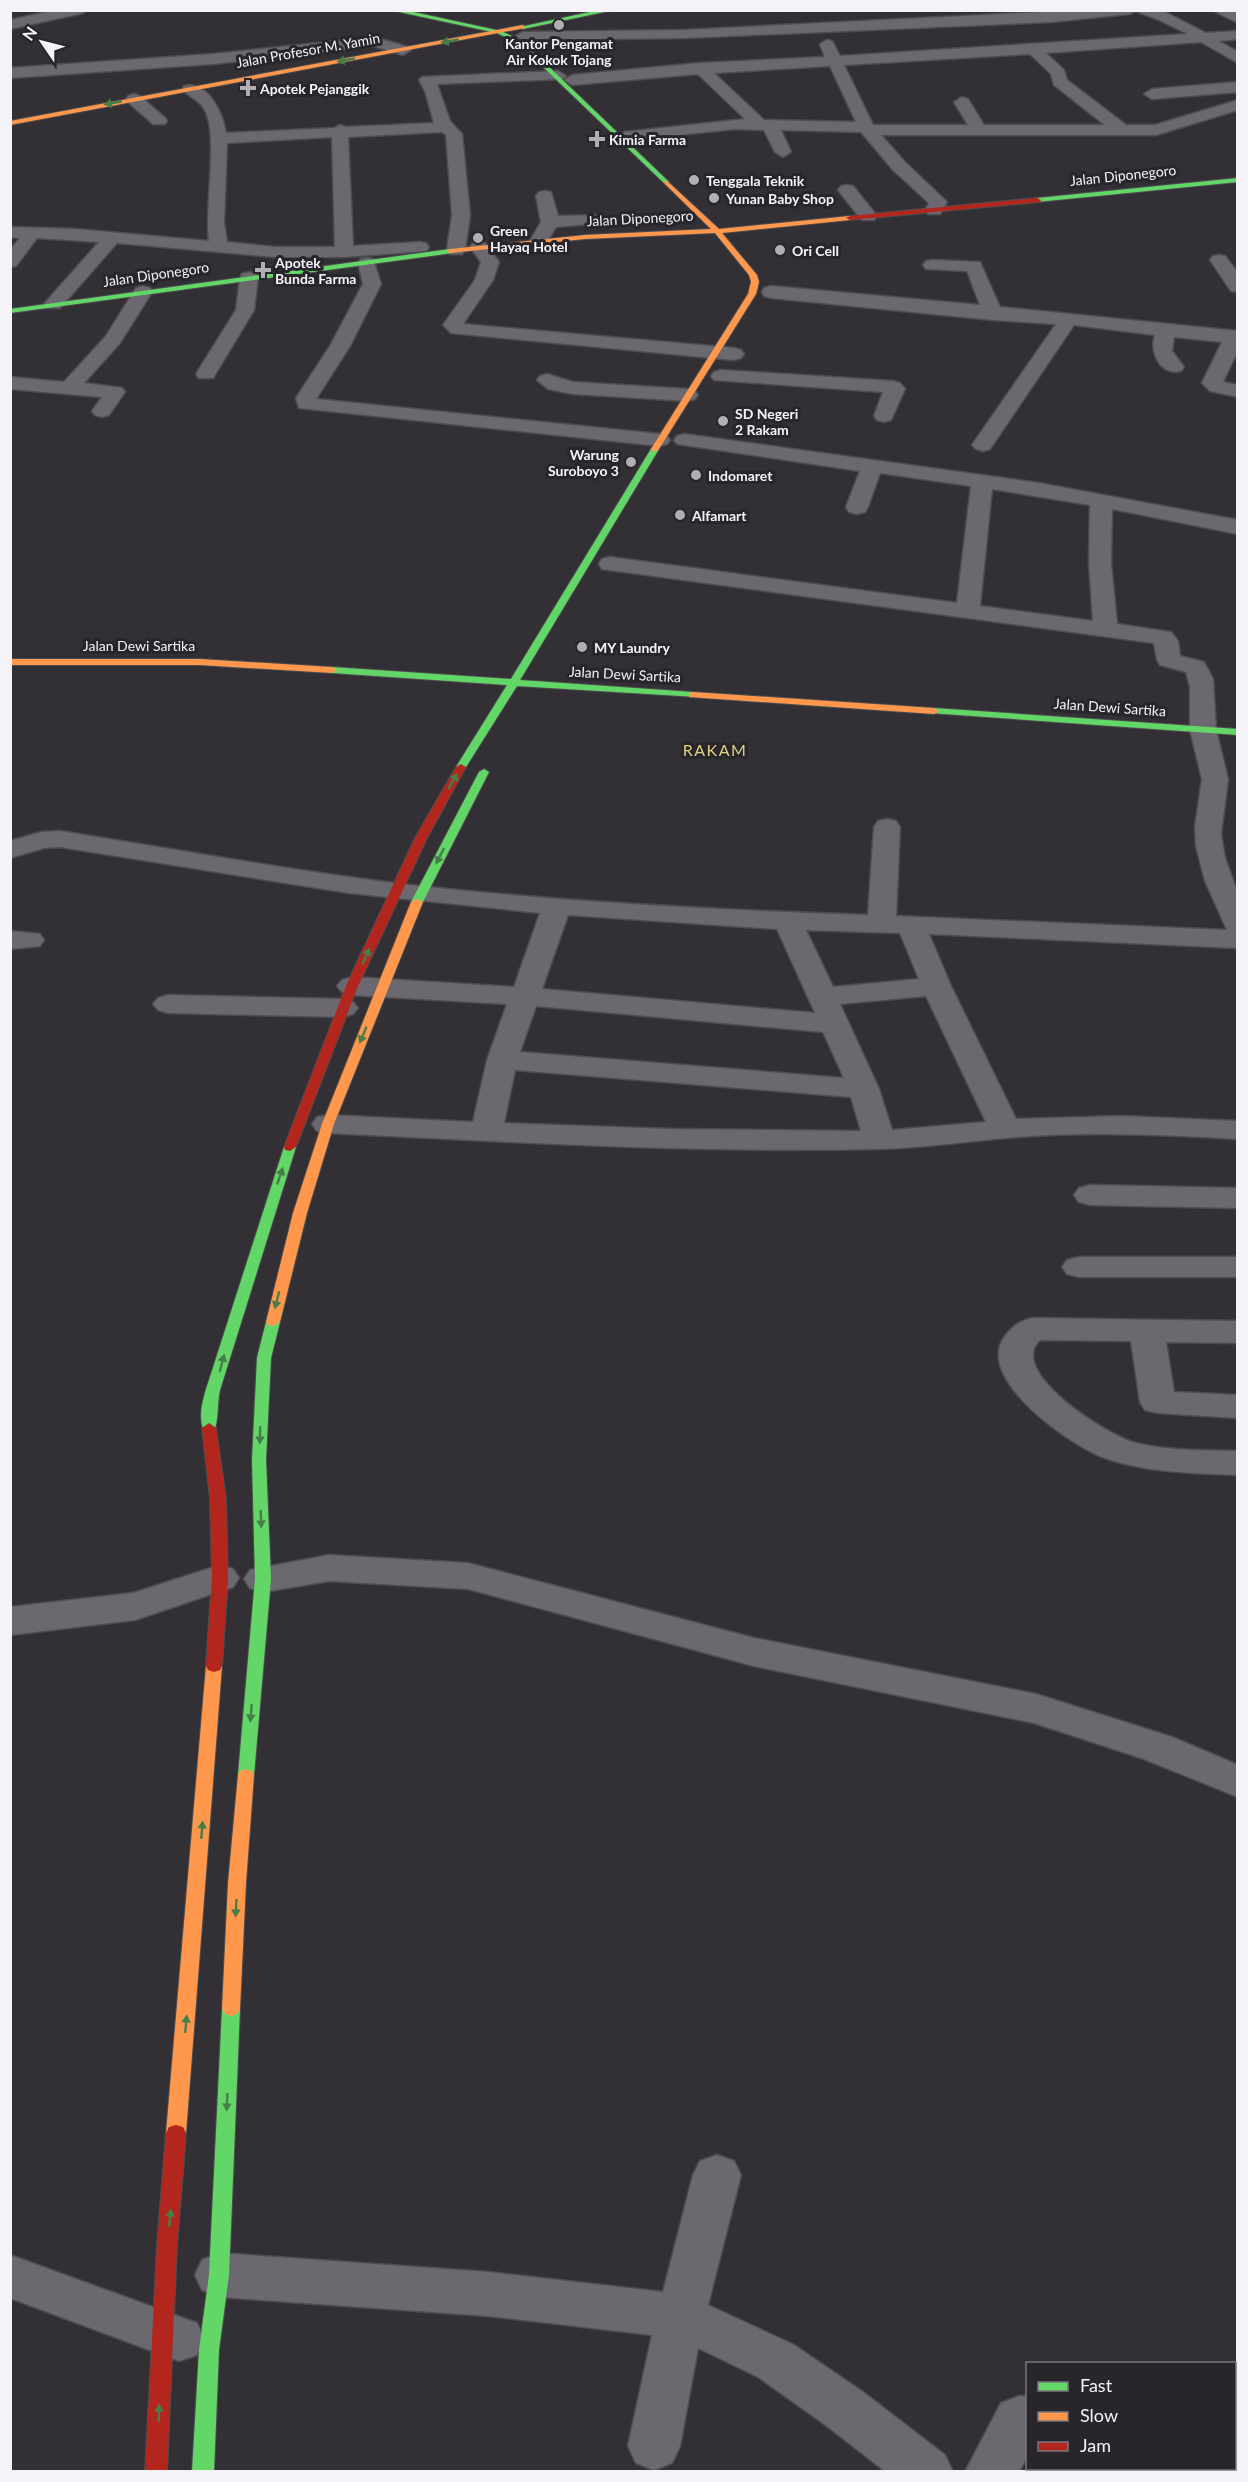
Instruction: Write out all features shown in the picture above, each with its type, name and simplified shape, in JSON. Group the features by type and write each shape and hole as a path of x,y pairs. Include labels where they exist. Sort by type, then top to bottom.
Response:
{"main road":[{"path":"393,10 503,31 520,42 630,135 748,246"},
{"path":"203,2472 209,2350 219,2275 237,1883 263,1579 259,1460 260,1411 273,1278 300,1213 328,1124 382,988 409,893 421,838 441,801 513,684 606,561 660,440 752,294 755,282 753,275 717,231 523,36 408,10"},
{"name":"Jalan Profesor M. Yamin","path":"10,123 611,10"},
{"name":"Jalan Diponegoro","path":"10,311 367,263 414,252 456,250 539,240 733,230 1238,180"},
{"path":"719,381 737,349"},
{"name":"Jalan Dewi Sartika","path":"10,662 200,662 513,684 533,690 1238,732"},
{"path":"533,690 548,667"},
{"path":"156,2472 167,2246 212,1711 220,1578 218,1499 208,1419 245,1279 298,1120 348,997 490,762"},
{"path":"245,1279 273,1278"}],"street":[{"path":"10,25 78,10"},
{"path":"545,10 560,21"},
{"path":"523,36 685,34 1051,18 1129,10"},
{"path":"1142,10 1162,17 1204,38 1238,59"},
{"path":"1219,10 1238,19"},
{"path":"818,28 867,128 916,184 938,202 934,210"},
{"path":"685,34 691,62 764,124 783,152"},
{"path":"456,250 461,215 454,134 445,127 427,80 565,78 691,62 836,61 1034,50 1238,35"},
{"path":"10,73 213,59 375,41 403,50"},
{"path":"1034,50 1059,73 1059,82 1122,130"},
{"path":"1197,116 1152,94 1238,87"},
{"path":"190,89 210,105 216,119 218,147 215,223 219,247"},
{"path":"134,99 159,121"},
{"path":"962,102 980,131"},
{"path":"630,135 708,126 764,124 980,131 1156,130 1238,105"},
{"path":"218,147 340,130 445,127"},
{"path":"340,130 334,150 344,252"},
{"path":"218,147 239,155"},
{"path":"847,190 868,216"},
{"path":"539,240 550,222 545,196"},
{"path":"550,222 594,219"},
{"path":"10,232 113,237 275,252 414,252 418,227"},
{"path":"10,262 31,233"},
{"path":"53,304 113,237"},
{"path":"479,247 490,262 484,280 453,325 458,329 715,352 737,349"},
{"path":"1219,260 1238,287"},
{"path":"367,263 372,284 340,346 306,398 306,404 660,440"},
{"path":"932,265 974,266 993,314"},
{"path":"206,374 214,356 245,310 249,278"},
{"path":"69,388 113,339 143,292"},
{"path":"769,293 1069,319 1166,332 1236,337 1212,383 1217,387 1238,391"},
{"path":"983,445 1069,319"},
{"path":"1166,332 1160,347 1174,368"},
{"path":"547,380 555,385 573,388 688,395"},
{"path":"719,381 892,387 895,389 884,416"},
{"path":"10,383 115,392 102,411"},
{"path":"684,440 982,481 1101,500 1238,527"},
{"path":"857,507 872,467"},
{"path":"968,611 982,481"},
{"path":"1101,500 1100,563 1105,628"},
{"path":"606,561 1162,637 1166,641 1169,660 1197,669 1203,701 1203,730 1215,779 1215,795 1208,831 1210,848 1225,898 1238,925"},
{"path":"881,924 887,827"},
{"path":"10,850 41,840 60,839 409,893 556,906 788,921 911,924 1238,939"},
{"path":"486,1132 502,1060 556,906"},
{"path":"788,921 864,1089 879,1140"},
{"path":"911,924 936,986 1005,1129"},
{"path":"822,997 936,986"},
{"path":"168,1004 348,997 382,988 524,996 835,1024"},
{"path":"502,1060 864,1089"},
{"path":"328,1124 661,1140 879,1140 1005,1129 1127,1125 1238,1130"},
{"path":"1090,1195 1238,1198"},
{"path":"1079,1267 1238,1267"},
{"path":"1238,1332 1032,1329 1020,1338 1015,1352 1018,1365 1030,1388 1061,1416 1104,1444 1169,1460 1238,1463"},
{"path":"1147,1331 1158,1402 1238,1407"},
{"path":"263,1579 329,1568 468,1576 586,1605 754,1652 1036,1709 1158,1748 1238,1782"},
{"path":"10,1621 135,1606 220,1578"},
{"path":"654,2446 669,2364 717,2175"},
{"path":"219,2275 488,2294 681,2316 776,2361 890,2442 927,2472"},
{"path":"10,2276 209,2350"},
{"path":"991,2472 1019,2420 1026,2420"}],"traffic: fast":[{"path":"393,10 499,32 520,42 666,182"},
{"path":"523,27 611,10"},
{"path":"1037,200 1238,180"},
{"path":"10,311 450,251"},
{"path":"461,767 570,593 655,449"},
{"path":"332,670 693,695"},
{"path":"934,711 1238,732"},
{"path":"417,902 484,772"},
{"path":"209,1428 209,1409 213,1390 290,1147"},
{"path":"246,1775 263,1579 259,1460 264,1358 273,1322"},
{"path":"203,2472 209,2350 219,2275 231,2009"}],"traffic: slow":[{"path":"10,123 523,27"},
{"path":"655,449 752,294 755,282 753,275 717,231 666,182"},
{"path":"450,251 585,237 733,230 850,218"},
{"path":"10,662 200,662 332,670"},
{"path":"693,695 934,711"},
{"path":"273,1322 300,1213 328,1124 417,902"},
{"path":"176,2133 214,1666"},
{"path":"231,2009 237,1883 246,1775"}],"traffic: jam":[{"path":"850,218 1037,200"},
{"path":"290,1147 352,986 421,838 461,767"},
{"path":"209,1428 218,1499 220,1578 214,1666"},
{"path":"156,2472 167,2246 176,2133"}],"place":[{"name":"Kantor Pengamat Air Kokok Tojang","path":"559,25"},
{"name":"Apotek Pejanggik","path":"248,88"},
{"name":"Kimia Farma","path":"597,139"},
{"name":"Tenggala Teknik","path":"694,180"},
{"name":"Yunan Baby Shop","path":"714,198"},
{"name":"Green Hayaq Hotel","path":"478,238"},
{"name":"Ori Cell","path":"780,250"},
{"name":"Apotek Bunda Farma","path":"263,270"},
{"name":"SD Negeri 2 Rakam","path":"723,421"},
{"name":"Warung Suroboyo 3","path":"631,462"},
{"name":"Indomaret","path":"696,475"},
{"name":"Alfamart","path":"680,515"},
{"name":"MY Laundry","path":"582,647"}],"district":[{"name":"RAKAM","path":"715,749"}]}
